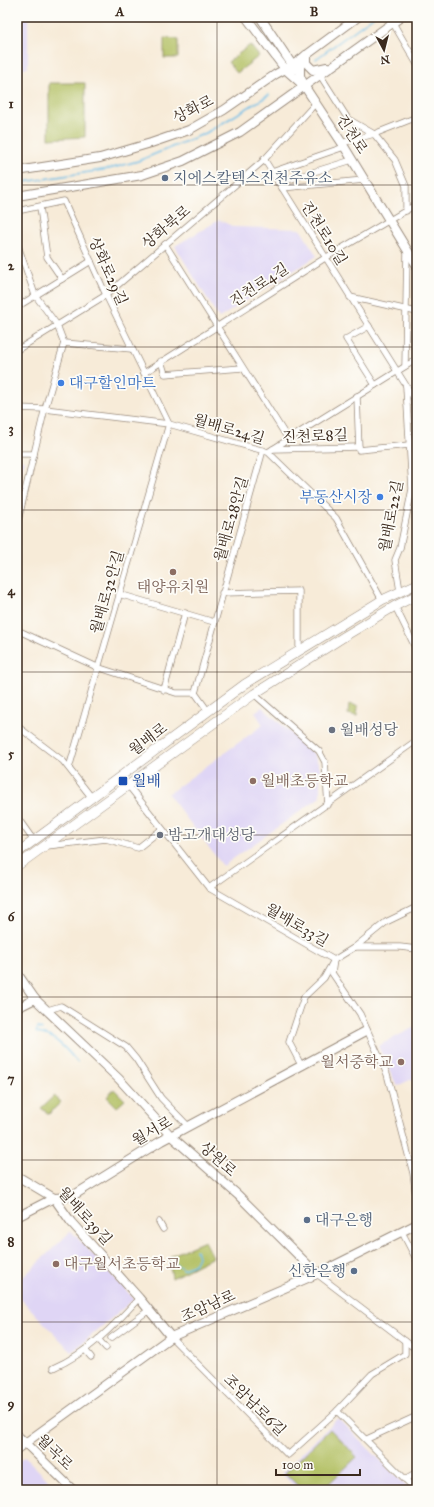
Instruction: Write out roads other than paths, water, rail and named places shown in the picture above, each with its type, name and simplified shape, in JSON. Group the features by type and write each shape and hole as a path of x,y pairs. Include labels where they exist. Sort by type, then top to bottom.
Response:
{"main road":[{"path":"246,17 285,69 305,87"},
{"path":"260,17 293,65 305,87"},
{"name":"상화로","path":"17,171 100,158 189,130 224,110 293,65 358,17"},
{"path":"17,196 135,176 183,161 240,132 402,17"},
{"path":"300,76 300,64 306,55"},
{"path":"306,55 306,63 313,70 318,70 336,63"},
{"name":"진천로","path":"305,87 343,145 417,266"},
{"name":"월배로","path":"17,853 245,684 382,600 417,584"},
{"name":"월배로","path":"17,866 254,694 394,606 417,595"},
{"name":"상원로","path":"17,973 35,998 119,1079 171,1136 238,1195 317,1274"},
{"path":"17,1008 35,998"},
{"name":"월서로","path":"17,1217 54,1198 71,1197 188,1126 366,1030"},
{"name":"월배로39길","path":"17,1176 54,1198 71,1222 140,1298 171,1338"},
{"name":"조암남로","path":"17,1449 171,1338 317,1274 417,1224"},
{"name":"월곡로","path":"17,1435 73,1490"}],"street":[{"path":"392,23 417,64"},
{"path":"320,75 348,119 374,134 395,160 406,186 406,211"},
{"name":"상화북로","path":"17,350 106,295 264,159 315,104"},
{"path":"272,172 417,117"},
{"name":"진천로10길","path":"264,159 417,403"},
{"path":"280,185 352,160"},
{"path":"280,185 364,180"},
{"name":"상화로29길","path":"40,207 64,201 106,295 169,424"},
{"name":"진천로4길","path":"144,373 325,258 417,204"},
{"path":"17,211 40,207 48,257 62,279"},
{"path":"17,243 35,295 57,325 64,343 45,409 17,525"},
{"path":"165,244 288,439"},
{"path":"405,366 407,250"},
{"path":"17,307 91,261"},
{"path":"350,297 417,312"},
{"path":"369,326 346,339 375,385"},
{"path":"64,343 132,349"},
{"name":"진천로8길","path":"268,451 417,359"},
{"path":"161,361 165,374 242,368"},
{"name":"월배로22길","path":"400,591 395,560 400,548 412,489 406,385"},
{"name":"진천로8길","path":"268,451 359,448 357,396"},
{"name":"월배로24길","path":"17,408 45,409 169,424 268,451 336,518 382,600"},
{"name":"월배로32안길","path":"69,768 97,667 169,424"},
{"path":"359,448 409,445"},
{"name":"월배로28안길","path":"195,693 222,593 268,451"},
{"path":"17,454 34,454"},
{"path":"222,593 299,591 299,652"},
{"path":"119,594 214,622"},
{"path":"394,606 417,651"},
{"path":"164,690 185,613"},
{"path":"17,630 97,667 164,690 176,693 195,693 208,711"},
{"path":"254,694 319,751 325,762 328,805"},
{"path":"17,726 63,761 92,798"},
{"path":"128,785 209,888 328,805 417,740"},
{"path":"17,817 34,841"},
{"path":"44,846 106,838 138,848 162,829"},
{"name":"월배로33길","path":"209,888 334,960 332,973 360,1014 387,1074 413,1173 417,1204"},
{"path":"301,1065 289,1042 304,997 324,978 334,960 355,948 386,922 417,907"},
{"path":"355,948 400,947 417,949"},
{"path":"48,1010 61,1006 126,1047 136,1058 161,1098 188,1126"},
{"path":"159,1222 163,1229"},
{"path":"402,1232 417,1261"},
{"name":"상원로","path":"317,1274 417,1350"},
{"path":"53,1368 70,1361 85,1350 115,1325 140,1298"},
{"path":"111,1338 149,1310"},
{"name":"조암남로6길","path":"171,1338 288,1455 338,1411 372,1374 405,1354 405,1341"},
{"path":"98,1339 106,1348"},
{"path":"85,1350 91,1358"},
{"path":"338,1411 416,1490"},
{"path":"367,1439 417,1416"},
{"path":"405,1479 417,1472"}],"waterway":[{"path":"316,59 373,17"},
{"path":"17,183 109,169 138,161 206,133 269,95"},
{"path":"42,1030 38,1028 36,1032 55,1039 77,1062"},
{"path":"176,1264 183,1269 194,1265 198,1257 196,1250"}],"place":[{"name":"지에스칼텍스진천주유소","path":"165,178"},
{"name":"대구할인마트","path":"61,383"},
{"name":"부동산시장","path":"380,497"},
{"name":"태양유치원","path":"173,572"},
{"name":"월배성당","path":"332,730"},
{"name":"월배","path":"123,781"},
{"name":"월배초등학교","path":"253,781"},
{"name":"밤고개대성당","path":"160,835"},
{"name":"월서중학교","path":"401,1062"},
{"name":"대구은행","path":"307,1220"},
{"name":"대구월서초등학교","path":"56,1264"},
{"name":"신한은행","path":"354,1271"}]}
